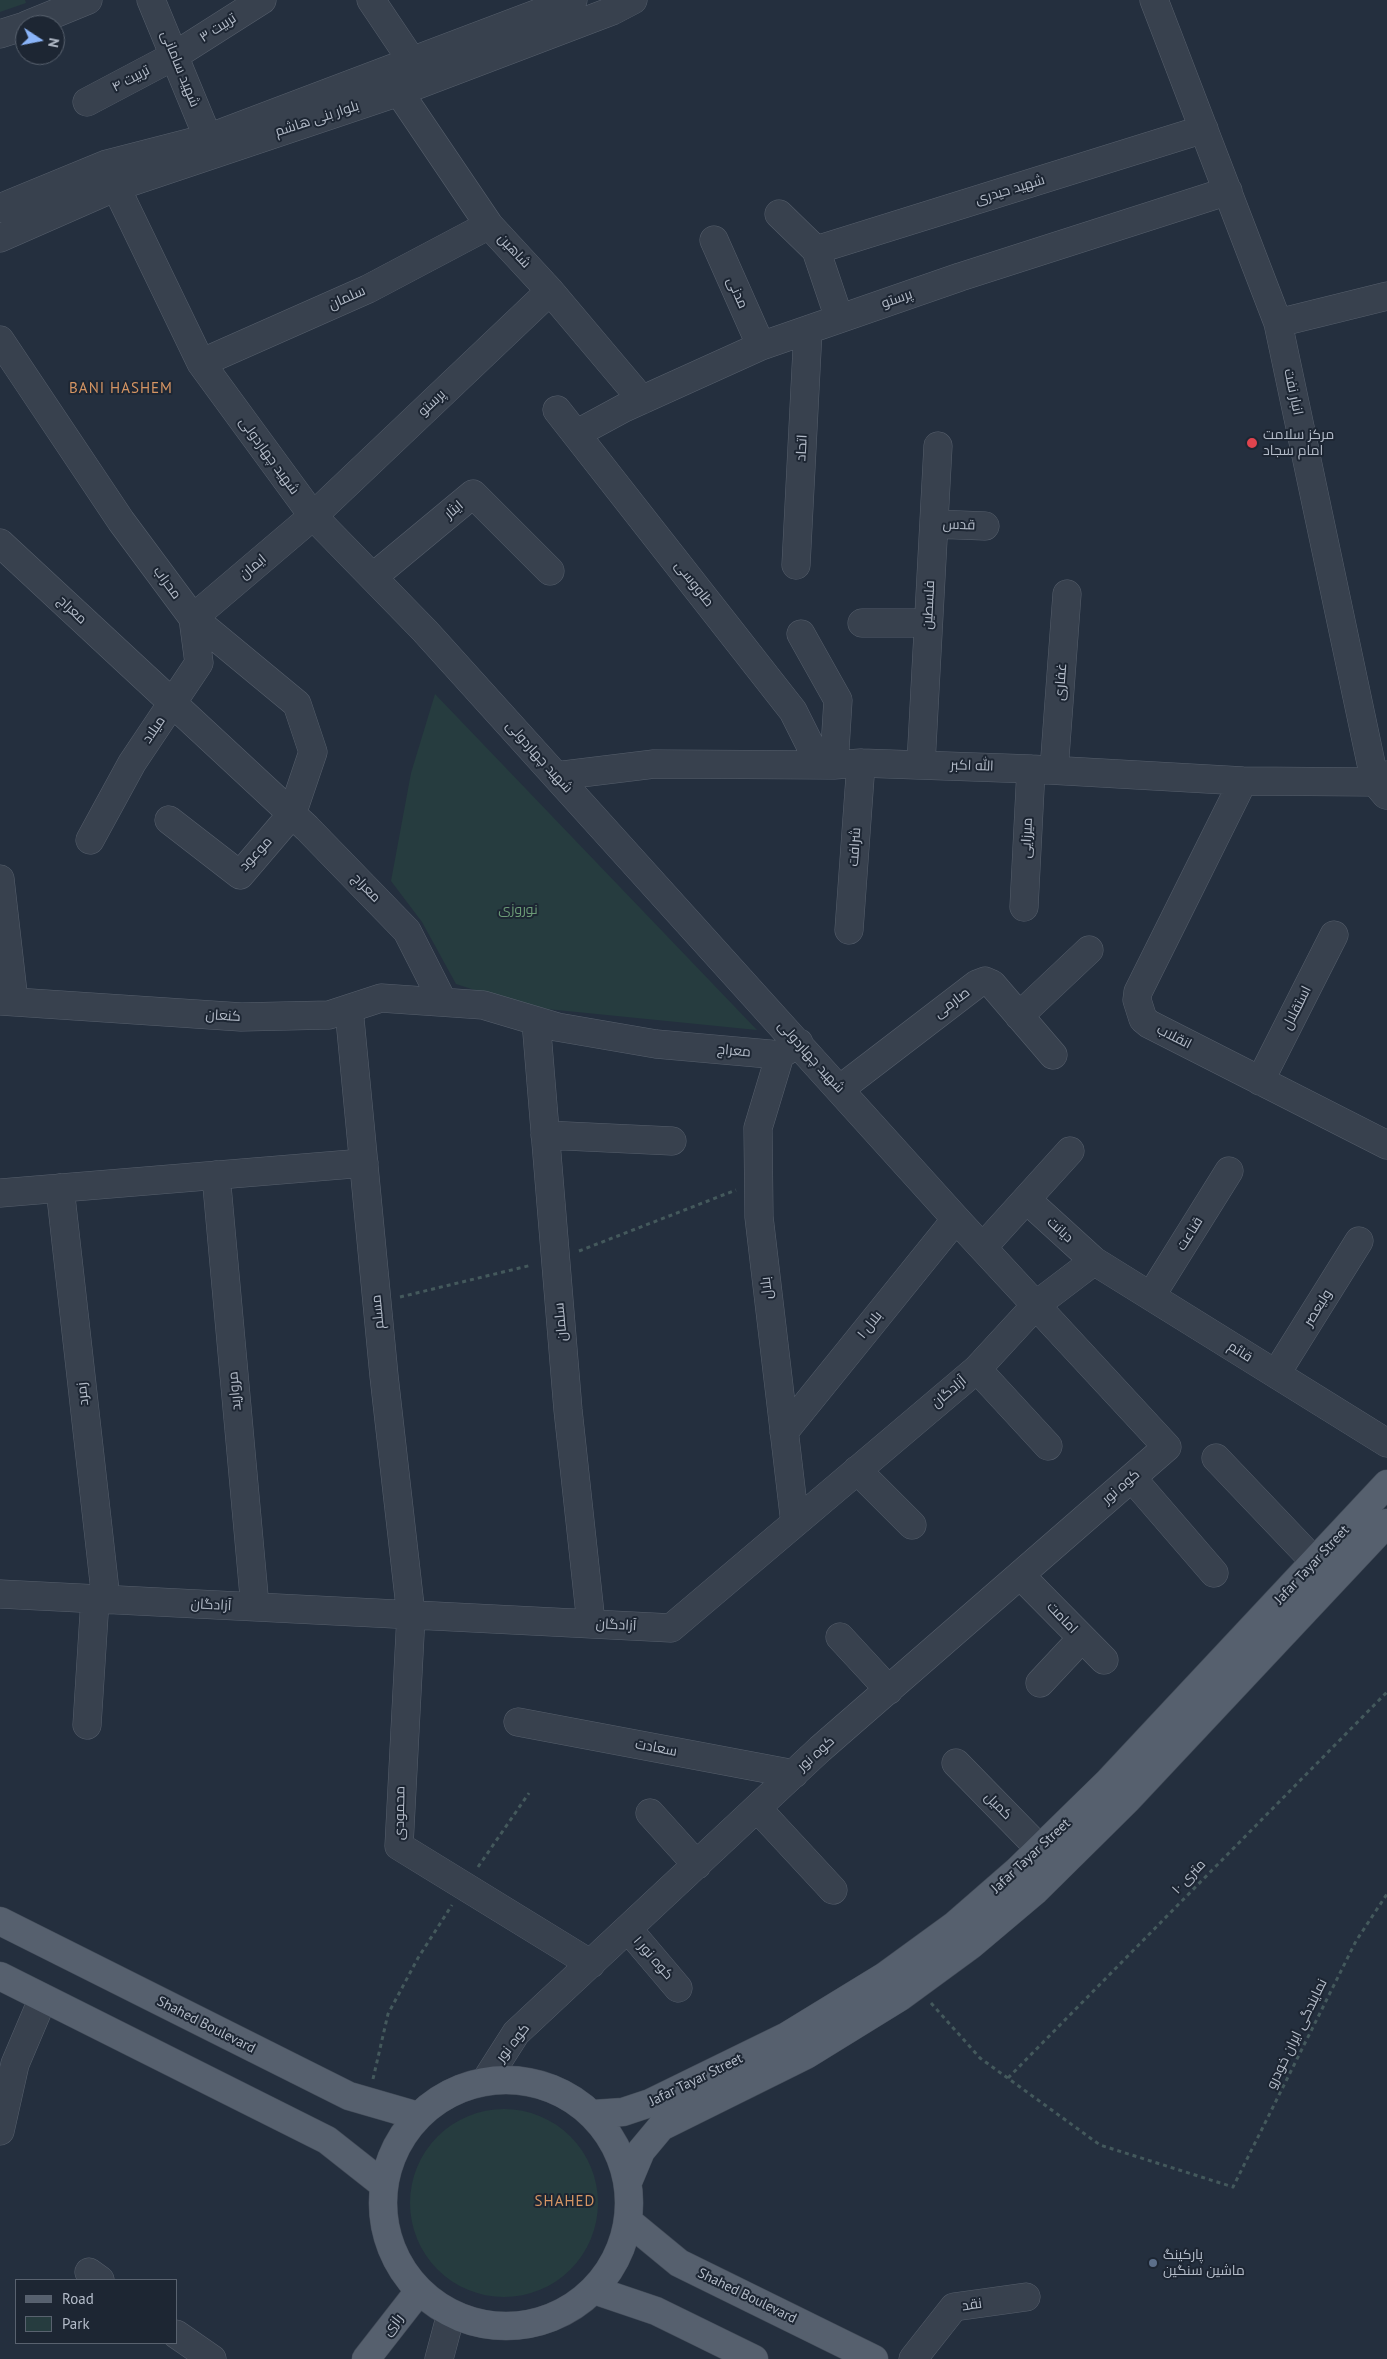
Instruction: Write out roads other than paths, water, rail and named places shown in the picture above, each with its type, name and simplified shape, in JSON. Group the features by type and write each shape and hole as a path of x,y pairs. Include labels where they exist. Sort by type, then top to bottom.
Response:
{"main road":[{"name":"Jafar Tayar Street","path":"593,2114 623,2112 650,2103 797,2045 885,1976 955,1925 1040,1849 1108,1781 1387,1484"},
{"name":"Jafar Tayar Street","path":"628,2182 641,2151 662,2127 797,2045 915,1986 972,1945 1035,1891 1127,1800 1387,1523"},
{"name":"Shahed Boulevard","path":"0,1921 349,2096 418,2116"},
{"path":"0,1976 327,2140 384,2185"},
{"path":"486,2080 524,2080 534,2083 561,2092 593,2114 616,2145 628,2182 628,2221 616,2258 594,2290 563,2313 526,2325 487,2326 451,2314 419,2291 396,2260 384,2223 384,2185 394,2150 418,2116 449,2092 486,2080"},
{"name":"Shahed Boulevard","path":"628,2221 679,2263 874,2359"},
{"path":"594,2290 656,2311 754,2359"},
{"name":"رازی","path":"366,2359 419,2291"}],"street":[{"path":"39,15 88,0"},
{"name":"شهید سامانی","path":"152,0 208,138"},
{"name":"تربیت ۳","path":"174,56 262,0"},
{"path":"371,0 412,61"},
{"name":"بلوار بنی هاشم","path":"0,238 111,175 412,61 530,7 573,0"},
{"name":"بلوار بنی هاشم","path":"0,208 399,92 612,11 633,0"},
{"name":"انبار نفت","path":"1154,0 1278,323 1383,784"},
{"path":"0,34 15,26"},
{"name":"تربیت ۴","path":"88,102 174,56"},
{"name":"شاهین","path":"399,92 490,225 550,291 642,400"},
{"name":"شهید حیدری","path":"816,250 1204,129"},
{"name":"شهید چهاردولی","path":"111,175 201,363 314,516 373,577 556,776 789,1049 840,1089 956,1219 1167,1447"},
{"name":"پرستو","path":"576,434 642,400 761,346 960,277 1228,192"},
{"path":"779,214 816,250 836,309"},
{"name":"سلمان","path":"201,363 368,289 490,225"},
{"name":"مدنی","path":"714,240 761,346"},
{"name":"پرستو","path":"314,516 550,291"},
{"path":"1278,323 1387,296"},
{"name":"اتحاد","path":"796,565 808,330"},
{"name":"محراب","path":"0,340 121,521 193,618 297,704 313,752 292,814"},
{"name":"طاووسی","path":"557,410 793,711 827,765"},
{"name":"فلسطین","path":"920,764 938,446"},
{"name":"ایثار","path":"373,577 473,494 550,571"},
{"name":"ایمان","path":"193,618 314,516"},
{"name":"قدس","path":"934,524 985,526"},
{"name":"معراج","path":"0,543 292,814 407,931 443,1002 483,1005 557,1028 656,1044 789,1049"},
{"name":"غفاری","path":"1043,769 1067,594"},
{"name":"میلاد","path":"90,840 132,763 198,663 193,618"},
{"path":"862,623 928,623"},
{"path":"801,634 838,700 827,765"},
{"name":"الله اکبر","path":"556,776 654,764 827,765 862,763 1043,769 1243,781 1383,784"},
{"name":"شرافت","path":"849,930 862,763"},
{"name":"میرزایی","path":"1024,907 1043,769"},
{"name":"انقلاب","path":"1243,781 1138,992 1143,1019 1148,1024 1387,1146"},
{"name":"موعود","path":"170,820 240,875 292,814"},
{"path":"0,879 7,1002"},
{"name":"استقلال","path":"1260,1081 1334,935"},
{"path":"1019,1016 1089,950"},
{"name":"صارمی","path":"840,1089 977,984 985,982 992,984 1053,1055"},
{"name":"کنعان","path":"7,1002 241,1017 329,1015 381,998 443,1002"},
{"name":"مسلم","path":"348,1009 384,1376 412,1615"},
{"name":"سلمان","path":"536,1021 568,1410 590,1623"},
{"name":"بلال","path":"789,1049 758,1128 759,1217 795,1523"},
{"path":"545,1135 672,1141"},
{"path":"983,1247 1070,1151"},
{"path":"0,1193 364,1163"},
{"name":"قناعت","path":"1151,1296 1229,1171"},
{"name":"مروارید","path":"216,1175 255,1607"},
{"name":"زمرد","path":"60,1188 101,1600 87,1725"},
{"name":"دیانت","path":"1026,1200 1094,1261"},
{"name":"بلال ۱","path":"784,1432 956,1219"},
{"name":"ولیعصر","path":"1276,1374 1360,1241"},
{"name":"آزادگان","path":"0,1594 671,1628 977,1369 1036,1305 1094,1261"},
{"name":"قائم","path":"1094,1261 1387,1443"},
{"path":"977,1369 1048,1446"},
{"name":"کوه نور","path":"486,2080 516,2034 757,1808 1167,1447"},
{"path":"1216,1458 1315,1562"},
{"path":"857,1470 912,1525"},
{"path":"1132,1478 1214,1573"},
{"name":"امامت","path":"1020,1575 1104,1660"},
{"name":"محمودی","path":"412,1615 398,1846 591,1964"},
{"path":"840,1637 889,1690"},
{"path":"1040,1684 1082,1638"},
{"name":"سعادت","path":"518,1722 794,1774"},
{"name":"کمیل","path":"956,1763 1040,1849"},
{"path":"757,1808 833,1890"},
{"path":"650,1813 697,1865"},
{"name":"کوه نور ۱","path":"628,1929 678,1988"},
{"path":"0,2132 4,2093 43,1998"},
{"name":"نقد","path":"913,2359 954,2307 1026,2297"},
{"path":"439,2359 451,2314"},
{"path":"178,2335 212,2359"}],"place":[{"name":"مرکز سلامت امام سجاد","path":"1252,443"},
{"name":"پارکینگ ماشین سنگین","path":"1153,2263"}],"district":[{"name":"BANI HASHEM","path":"121,389"},
{"name":"SHAHED","path":"565,2202"}],"park label":[{"name":"نوروزی","path":"518,910"}]}
